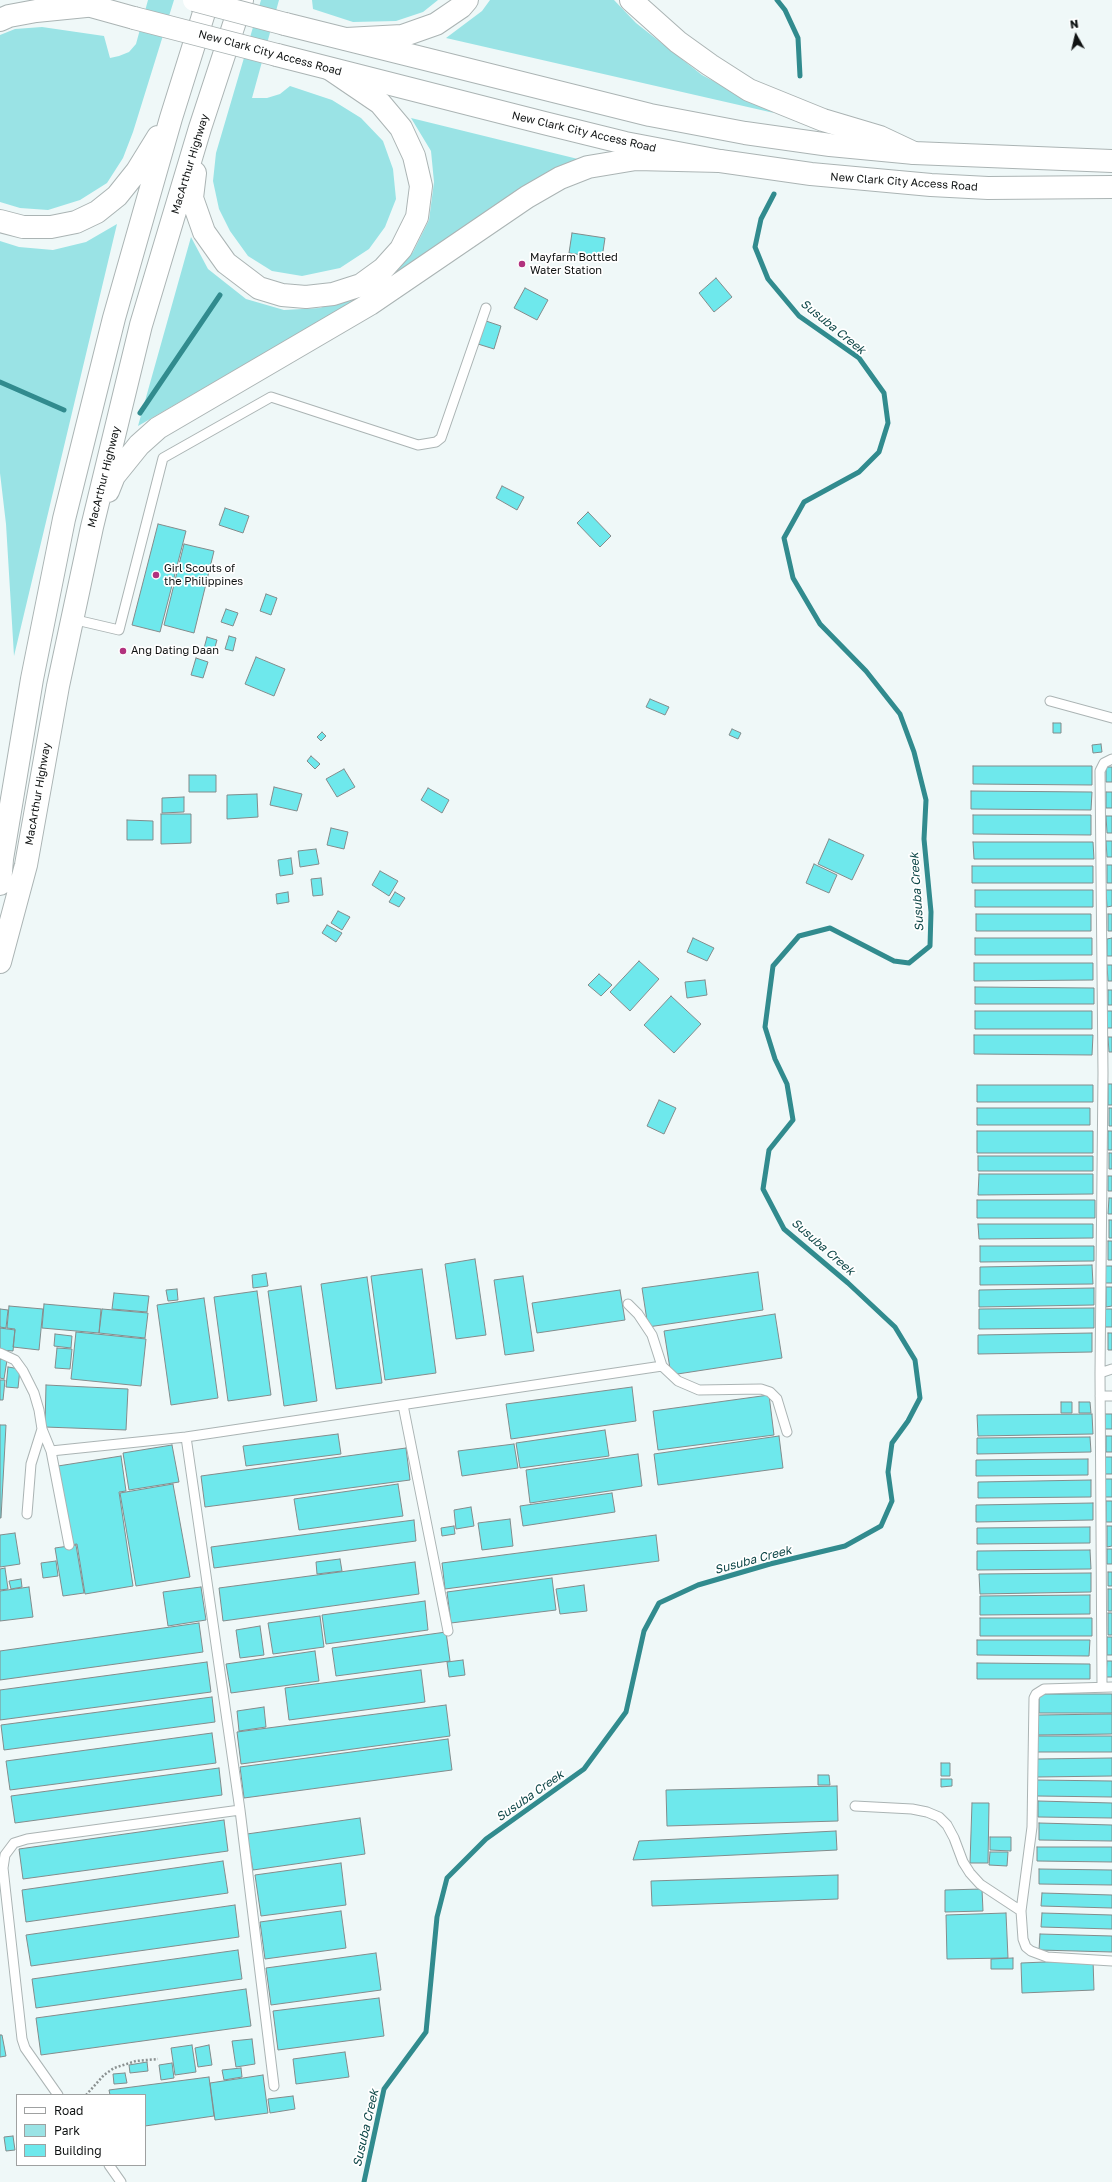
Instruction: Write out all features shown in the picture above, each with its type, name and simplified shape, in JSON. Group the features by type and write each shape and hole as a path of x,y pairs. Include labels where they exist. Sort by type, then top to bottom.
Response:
{"main road":[{"path":"194,0 650,115 746,133 830,145 914,153 1112,162"},
{"path":"0,884 2,859 32,679 64,519 114,318 171,118 208,0"},
{"name":"MacArthur Highway","path":"0,962 26,865 58,686 72,620 92,527 141,326 200,128 242,0"},
{"path":"346,39 402,36 436,24 461,7 467,0"},
{"path":"631,0 685,47 749,90 823,120 880,137 914,153"},
{"name":"New Clark City Access Road","path":"0,20 9,16 36,10 77,3 330,69 618,141 720,161 812,174 931,185 988,188 1112,187"},
{"path":"200,128 192,198 204,232 226,264 259,288 282,295 306,297 333,294 361,285 383,269 401,249 418,217 421,186 414,156 401,128 380,103 330,69"},
{"path":"0,221 23,227 51,227 76,222 97,212 117,196 137,171 171,118"},
{"path":"92,527 114,476 139,445 158,428 370,304 526,197 560,178 588,167 636,159 720,161"}],"lane":[{"path":"72,620 119,630 163,458 271,397 418,445 436,442 441,438 486,308"},
{"path":"1050,701 1112,718"},
{"path":"1102,1687 1100,1373 1108,1072 1100,771 1104,763 1112,758"},
{"path":"628,1304 638,1314 652,1335 662,1366 678,1381 699,1390 761,1389 770,1392 777,1399 787,1432"},
{"path":"0,1353 15,1360 23,1370 39,1410 42,1429 51,1451 69,1545"},
{"path":"51,1451 186,1437 662,1366"},
{"path":"1100,1373 1112,1369"},
{"path":"1100,1396 1112,1396"},
{"path":"402,1405 448,1631"},
{"path":"27,1514 31,1464 42,1429"},
{"path":"186,1437 240,1810 274,2086"},
{"path":"1112,1687 1044,1689 1039,1691 1034,1698 1032,1828 1021,1911 1023,1939 1026,1947 1036,1954 1047,1957 1112,1961"},
{"path":"855,1806 912,1809 927,1812 939,1817 947,1825 954,1838 963,1862 970,1873 980,1884 1021,1911"},
{"path":"57,2094 25,2048 22,2039 3,1868 5,1855 14,1843 27,1839 240,1810"},
{"path":"110,2166 121,2182"}],"path":[{"path":"87,2094 104,2075 114,2068 136,2061 158,2058"}],"green space":[{"path":"148,0 174,0 133,132 123,158 107,183 80,200 48,210 20,208 0,202 0,35 15,29 42,27 104,36 110,58 119,56 129,52 136,44"},
{"path":"261,0 279,0 252,98 267,98 280,94 290,86 332,100 361,118 383,141 393,169 396,199 385,227 369,249 340,268 302,276 272,271 248,256 230,231 219,209 213,181 216,153"},
{"path":"312,0 438,0 423,12 396,21 353,22 313,9"},
{"path":"490,0 614,0 636,23 702,75 774,113 446,38 482,11"},
{"path":"411,118 582,160 543,176 356,300 138,426 191,237 208,269 246,299 284,310 320,308 346,298 388,273 413,252 429,220 434,182 431,151"},
{"path":"117,224 14,656 6,524 0,473 0,241 19,247 53,250 86,242"}],"building":[{"path":"572,233 605,238 602,258 569,253"},
{"path":"716,278 732,297 714,312 699,293"},
{"path":"525,288 548,300 537,320 514,308"},
{"path":"486,321 501,326 494,349 478,344"},
{"path":"502,486 524,497 517,510 496,498"},
{"path":"225,508 249,516 243,533 219,525"},
{"path":"588,512 611,536 600,547 577,523"},
{"path":"158,524 186,531 160,632 132,625"},
{"path":"184,544 214,551 194,633 164,625"},
{"path":"266,594 277,598 271,615 260,611"},
{"path":"226,609 238,613 233,626 221,622"},
{"path":"229,636 236,638 233,651 225,649"},
{"path":"207,637 217,640 213,654 203,652"},
{"path":"256,657 285,669 274,696 245,684"},
{"path":"196,658 208,662 203,678 191,675"},
{"path":"650,699 669,707 665,715 646,707"},
{"path":"1053,723 1061,723 1061,733 1053,733"},
{"path":"732,729 741,733 738,739 729,735"},
{"path":"322,732 326,736 321,741 317,737"},
{"path":"1101,744 1102,752 1093,753 1092,745"},
{"path":"311,756 320,764 315,769 307,761"},
{"path":"973,766 1092,766 1092,785 973,784"},
{"path":"1106,767 1112,767 1112,782 1106,782"},
{"path":"344,769 355,787 337,797 326,779"},
{"path":"189,775 216,775 216,792 189,792"},
{"path":"274,787 302,794 297,811 270,805"},
{"path":"428,788 449,800 442,813 421,800"},
{"path":"971,791 1092,792 1091,810 971,809"},
{"path":"1106,792 1112,792 1112,808 1106,808"},
{"path":"257,794 258,817 227,819 227,795"},
{"path":"184,797 184,812 162,813 162,798"},
{"path":"161,814 191,814 191,843 161,844"},
{"path":"973,815 1091,815 1091,835 973,834"},
{"path":"1106,816 1112,816 1112,833 1107,833"},
{"path":"127,820 153,821 153,840 127,840"},
{"path":"331,828 348,832 344,849 327,845"},
{"path":"829,839 864,855 852,880 818,864"},
{"path":"1106,841 1112,841 1112,857 1107,857"},
{"path":"973,842 1093,842 1094,859 974,859"},
{"path":"316,849 319,864 300,867 298,851"},
{"path":"291,858 293,874 280,876 278,860"},
{"path":"814,864 837,875 829,893 806,883"},
{"path":"1107,865 1112,865 1112,883 1107,883"},
{"path":"972,866 1093,866 1093,883 972,883"},
{"path":"380,871 398,881 389,896 372,885"},
{"path":"321,878 323,895 313,896 311,879"},
{"path":"975,890 1093,890 1093,907 975,907"},
{"path":"1106,890 1112,890 1112,906 1107,907"},
{"path":"288,892 289,902 277,904 276,894"},
{"path":"395,892 405,898 399,907 389,902"},
{"path":"338,911 350,917 342,930 331,923"},
{"path":"976,914 1091,914 1091,931 976,931"},
{"path":"1108,914 1112,914 1112,931 1108,931"},
{"path":"327,925 342,933 336,942 322,933"},
{"path":"693,938 714,948 707,961 687,952"},
{"path":"975,938 1092,938 1092,955 975,955"},
{"path":"1112,938 1112,956 1107,956 1107,939"},
{"path":"639,961 659,979 630,1011 610,992"},
{"path":"974,963 1093,963 1093,980 974,981"},
{"path":"1107,965 1112,965 1112,981 1108,981"},
{"path":"599,974 612,985 601,996 588,985"},
{"path":"705,980 707,995 687,998 685,982"},
{"path":"975,987 1094,988 1094,1004 975,1004"},
{"path":"1108,990 1112,990 1112,1005 1108,1005"},
{"path":"671,996 701,1024 674,1053 644,1025"},
{"path":"975,1011 1092,1011 1092,1029 975,1029"},
{"path":"1106,1011 1112,1011 1112,1028 1107,1028"},
{"path":"974,1035 1093,1035 1092,1055 974,1054"},
{"path":"1108,1037 1112,1037 1112,1052 1109,1052"},
{"path":"1108,1084 1112,1084 1112,1105 1108,1105"},
{"path":"977,1085 1093,1085 1093,1102 977,1102"},
{"path":"659,1100 676,1108 664,1134 647,1126"},
{"path":"977,1108 1090,1108 1090,1125 977,1125"},
{"path":"1109,1108 1112,1108 1112,1126 1109,1126"},
{"path":"977,1131 1093,1131 1093,1153 977,1153"},
{"path":"1108,1131 1112,1131 1112,1150 1108,1150"},
{"path":"1109,1153 1112,1153 1112,1169 1109,1169"},
{"path":"978,1156 1093,1156 1093,1171 978,1171"},
{"path":"979,1174 1093,1174 1093,1194 978,1195"},
{"path":"1108,1176 1112,1176 1112,1191 1108,1191"},
{"path":"1109,1198 1112,1198 1112,1214 1108,1214"},
{"path":"977,1200 1095,1200 1095,1218 977,1218"},
{"path":"1109,1220 1112,1220 1112,1238 1109,1238"},
{"path":"978,1224 1093,1224 1093,1238 979,1239"},
{"path":"1108,1241 1112,1241 1112,1260 1108,1260"},
{"path":"980,1246 1094,1246 1094,1261 980,1262"},
{"path":"475,1259 486,1335 456,1339 445,1264"},
{"path":"1092,1265 1093,1284 980,1285 980,1267"},
{"path":"1105,1266 1112,1266 1112,1283 1105,1283"},
{"path":"422,1269 436,1373 385,1380 371,1276"},
{"path":"758,1272 763,1310 648,1327 642,1288"},
{"path":"266,1273 268,1286 253,1288 252,1275"},
{"path":"523,1276 534,1351 505,1355 494,1280"},
{"path":"367,1277 382,1383 336,1389 321,1284"},
{"path":"301,1286 317,1401 284,1406 268,1291"},
{"path":"1106,1287 1112,1287 1112,1306 1106,1307"},
{"path":"1094,1288 1094,1305 979,1307 979,1290"},
{"path":"177,1289 178,1300 168,1301 166,1290"},
{"path":"620,1290 625,1320 537,1333 532,1303"},
{"path":"257,1291 271,1395 228,1401 214,1297"},
{"path":"114,1293 149,1296 147,1312 112,1309"},
{"path":"204,1298 218,1398 171,1405 157,1305"},
{"path":"44,1304 101,1309 99,1333 42,1328"},
{"path":"9,1306 43,1309 39,1350 13,1347 15,1329 7,1328"},
{"path":"1094,1308 1094,1328 979,1329 979,1309"},
{"path":"0,1309 8,1310 6,1328 0,1327"},
{"path":"102,1309 148,1313 145,1338 99,1333"},
{"path":"1105,1309 1112,1309 1112,1327 1105,1327"},
{"path":"775,1314 782,1358 671,1375 664,1331"},
{"path":"0,1328 15,1330 13,1351 0,1350"},
{"path":"76,1332 146,1339 141,1386 71,1379"},
{"path":"1092,1333 1092,1352 978,1354 978,1335"},
{"path":"1108,1333 1112,1333 1112,1350 1108,1350"},
{"path":"55,1334 72,1336 71,1348 54,1346"},
{"path":"57,1348 72,1349 70,1369 55,1368"},
{"path":"0,1359 7,1360 4,1379 0,1378"},
{"path":"8,1367 20,1369 18,1388 6,1387"},
{"path":"0,1380 5,1380 3,1400 0,1400"},
{"path":"46,1385 128,1389 126,1430 45,1427"},
{"path":"632,1387 636,1421 511,1439 506,1404"},
{"path":"769,1395 774,1435 658,1450 653,1411"},
{"path":"1061,1402 1072,1402 1072,1413 1061,1413"},
{"path":"1079,1402 1090,1402 1091,1413 1079,1413"},
{"path":"1092,1414 1093,1434 978,1436 977,1415"},
{"path":"1105,1414 1112,1414 1112,1429 1105,1429"},
{"path":"0,1425 6,1425 1,1518 0,1518"},
{"path":"605,1430 609,1456 520,1468 516,1443"},
{"path":"338,1434 341,1454 246,1466 243,1446"},
{"path":"779,1436 783,1468 658,1485 654,1454"},
{"path":"1106,1436 1112,1436 1112,1452 1106,1452"},
{"path":"1090,1437 1091,1452 977,1454 977,1438"},
{"path":"514,1444 518,1468 462,1476 458,1451"},
{"path":"172,1445 179,1482 129,1490 123,1453"},
{"path":"406,1448 410,1480 205,1507 201,1476"},
{"path":"638,1454 642,1486 530,1503 526,1470"},
{"path":"121,1456 126,1491 119,1492 133,1586 85,1594 77,1544 70,1545 58,1466"},
{"path":"1105,1457 1112,1457 1112,1474 1105,1474"},
{"path":"1088,1459 1088,1475 976,1476 976,1460"},
{"path":"1105,1479 1112,1479 1112,1497 1105,1497"},
{"path":"1091,1480 1091,1497 978,1498 978,1482"},
{"path":"173,1484 190,1577 136,1586 120,1493"},
{"path":"398,1484 403,1516 299,1530 294,1499"},
{"path":"612,1493 615,1512 523,1526 520,1506"},
{"path":"1106,1501 1112,1501 1112,1522 1106,1522"},
{"path":"1093,1503 1093,1520 976,1522 976,1505"},
{"path":"471,1507 474,1526 456,1529 454,1510"},
{"path":"510,1519 513,1546 482,1550 478,1523"},
{"path":"414,1520 416,1541 214,1568 211,1547"},
{"path":"454,1526 455,1534 442,1536 441,1528"},
{"path":"1107,1526 1112,1526 1112,1546 1107,1547"},
{"path":"1090,1527 1090,1543 977,1544 977,1528"},
{"path":"15,1533 20,1564 0,1567 0,1535"},
{"path":"656,1535 659,1561 445,1589 442,1563"},
{"path":"76,1545 84,1593 63,1596 55,1548"},
{"path":"1107,1549 1112,1549 1112,1564 1107,1564"},
{"path":"1090,1550 1091,1569 977,1570 977,1551"},
{"path":"340,1559 342,1571 317,1574 316,1562"},
{"path":"56,1561 58,1576 43,1578 41,1563"},
{"path":"415,1562 419,1594 223,1621 219,1588"},
{"path":"5,1568 8,1589 0,1590 0,1569"},
{"path":"1108,1572 1112,1572 1112,1586 1108,1586"},
{"path":"1091,1573 1091,1592 980,1594 979,1574"},
{"path":"552,1578 556,1610 451,1623 447,1592"},
{"path":"21,1579 22,1587 11,1589 9,1581"},
{"path":"584,1585 587,1611 560,1614 556,1589"},
{"path":"29,1587 33,1617 0,1621 0,1591"},
{"path":"201,1587 206,1620 168,1626 163,1592"},
{"path":"1108,1589 1112,1589 1112,1611 1108,1611"},
{"path":"1090,1595 1090,1614 980,1615 980,1596"},
{"path":"425,1601 428,1630 326,1644 322,1615"},
{"path":"1108,1613 1112,1613 1112,1635 1108,1635"},
{"path":"320,1616 324,1647 273,1654 268,1623"},
{"path":"980,1618 1092,1618 1092,1636 980,1636"},
{"path":"199,1623 203,1652 0,1680 0,1651"},
{"path":"260,1626 264,1655 240,1658 236,1630"},
{"path":"446,1632 450,1661 336,1676 332,1648"},
{"path":"1107,1637 1112,1637 1112,1655 1107,1655"},
{"path":"977,1640 1090,1640 1089,1656 977,1655"},
{"path":"315,1651 319,1681 231,1693 226,1664"},
{"path":"463,1660 465,1675 449,1677 447,1662"},
{"path":"1107,1661 1112,1661 1112,1677 1106,1677"},
{"path":"207,1662 211,1692 0,1720 0,1690"},
{"path":"977,1663 1090,1664 1090,1679 977,1679"},
{"path":"421,1670 425,1702 289,1720 285,1688"},
{"path":"1039,1694 1112,1694 1112,1713 1039,1713"},
{"path":"212,1697 215,1722 4,1750 1,1725"},
{"path":"446,1705 450,1736 241,1764 237,1732"},
{"path":"264,1707 266,1727 239,1731 237,1711"},
{"path":"1112,1714 1112,1734 1038,1735 1038,1715"},
{"path":"212,1733 216,1763 10,1790 6,1761"},
{"path":"1036,1736 1112,1736 1112,1752 1036,1752"},
{"path":"448,1739 452,1770 244,1798 240,1767"},
{"path":"1112,1758 1112,1776 1037,1777 1037,1759"},
{"path":"941,1763 950,1763 950,1776 941,1776"},
{"path":"219,1768 222,1795 15,1823 11,1796"},
{"path":"818,1775 829,1775 830,1785 818,1785"},
{"path":"941,1779 952,1779 952,1786 941,1787"},
{"path":"1037,1780 1112,1781 1112,1797 1037,1796"},
{"path":"837,1786 838,1821 667,1826 666,1790"},
{"path":"1038,1801 1112,1803 1112,1818 1038,1817"},
{"path":"972,1803 989,1803 988,1863 970,1863"},
{"path":"360,1818 365,1854 253,1870 247,1834"},
{"path":"224,1820 228,1851 23,1879 19,1849"},
{"path":"1039,1823 1112,1825 1112,1841 1039,1840"},
{"path":"836,1831 837,1850 633,1860 639,1841"},
{"path":"990,1837 1011,1837 1011,1851 990,1850"},
{"path":"1037,1847 1112,1847 1112,1862 1037,1861"},
{"path":"990,1852 1008,1852 1007,1866 989,1865"},
{"path":"223,1861 228,1893 26,1922 22,1890"},
{"path":"341,1863 346,1905 261,1916 255,1875"},
{"path":"1039,1869 1112,1870 1112,1885 1039,1884"},
{"path":"838,1875 838,1899 652,1906 651,1881"},
{"path":"982,1889 983,1911 945,1912 945,1890"},
{"path":"1042,1893 1112,1895 1112,1908 1041,1906"},
{"path":"235,1905 239,1937 31,1966 26,1935"},
{"path":"341,1911 346,1948 265,1959 260,1922"},
{"path":"1006,1913 1008,1958 947,1959 946,1915"},
{"path":"1042,1913 1112,1915 1112,1929 1041,1927"},
{"path":"1040,1934 1112,1936 1112,1952 1039,1950"},
{"path":"238,1950 242,1979 36,2008 32,1979"},
{"path":"376,1953 381,1990 271,2005 266,1968"},
{"path":"1013,1958 1013,1969 991,1969 991,1959"},
{"path":"1093,1960 1094,1990 1022,1993 1021,1963"},
{"path":"246,1989 251,2026 41,2055 36,2018"},
{"path":"379,1998 384,2036 278,2050 273,2011"},
{"path":"0,2035 2,2035 6,2056 0,2057"},
{"path":"252,2039 255,2064 236,2067 232,2041"},
{"path":"192,2045 196,2072 175,2075 171,2048"},
{"path":"209,2045 212,2065 198,2067 195,2048"},
{"path":"345,2052 349,2077 296,2084 293,2059"},
{"path":"147,2062 148,2071 130,2073 129,2065"},
{"path":"172,2063 174,2078 161,2080 159,2065"},
{"path":"241,2068 242,2077 224,2080 222,2070"},
{"path":"125,2073 127,2083 114,2084 113,2074"},
{"path":"263,2075 268,2113 215,2120 210,2083"},
{"path":"209,2077 214,2116 146,2126 146,2094 110,2094 109,2090"},
{"path":"293,2096 295,2109 270,2113 268,2099"},
{"path":"13,2136 15,2150 6,2151 4,2137"}],"waterway":[{"name":"Susuba Creek","path":"777,0 785,10 798,38 800,76"},
{"name":"Susuba Creek","path":"364,2182 384,2089 426,2032 437,1917 447,1878 486,1839 584,1769 626,1712 644,1631 659,1603 698,1585 770,1564 845,1546 881,1526 892,1501 888,1472 892,1443 908,1421 920,1398 915,1360 895,1327 848,1283 784,1229 763,1189 769,1150 793,1120 787,1084 775,1059 765,1027 773,966 799,936 830,928 894,961 909,963 930,946 931,912 924,839 926,800 914,752 900,714 866,671 820,624 793,578 784,538 804,502 859,472 879,452 888,423 884,393 859,358 799,316 768,279 755,247 761,219 774,194"},
{"path":"140,413 220,295"},
{"path":"0,382 64,410"}],"place":[{"name":"Mayfarm Bottled Water Station","path":"522,264"},
{"name":"Girl Scouts of the Philippines","path":"156,575"},
{"name":"Ang Dating Daan","path":"123,651"}]}
